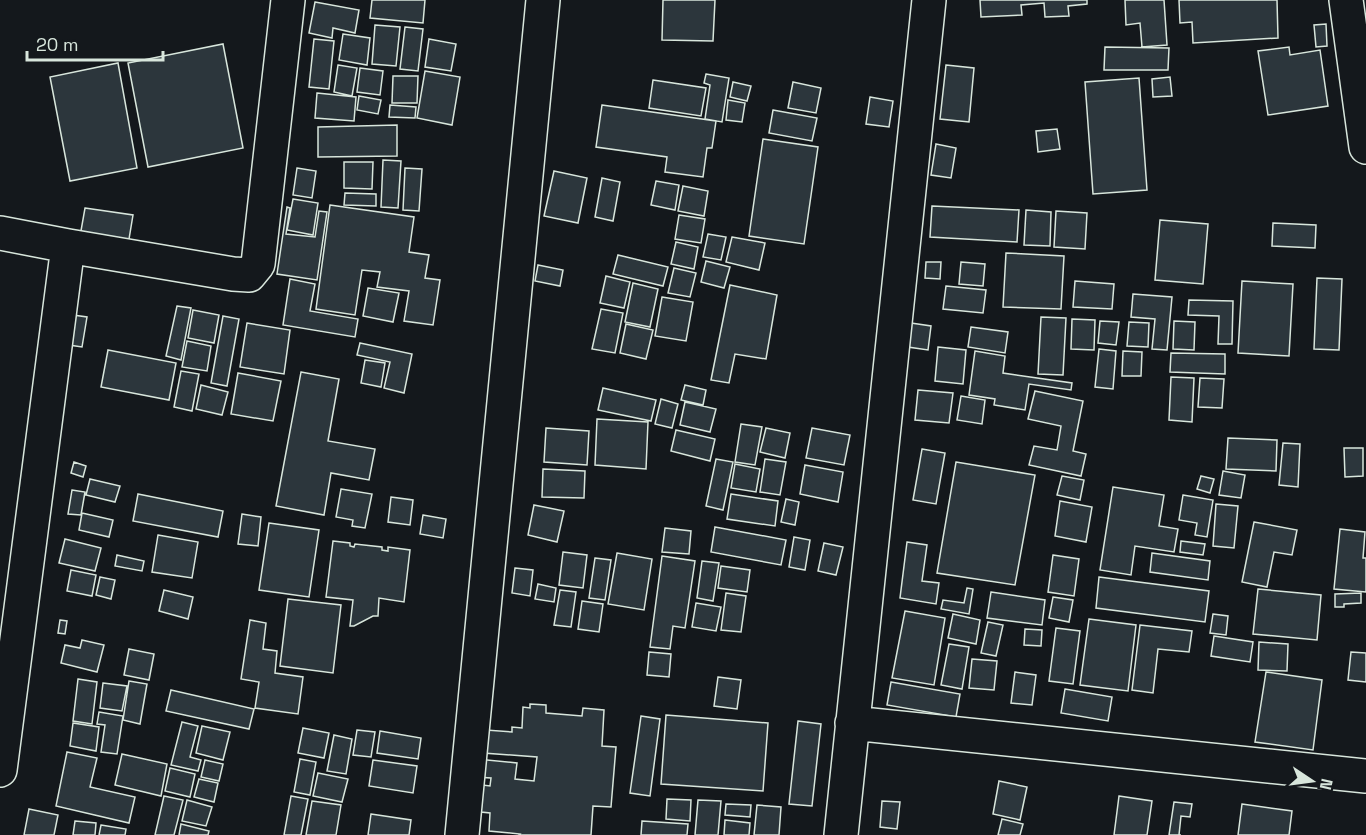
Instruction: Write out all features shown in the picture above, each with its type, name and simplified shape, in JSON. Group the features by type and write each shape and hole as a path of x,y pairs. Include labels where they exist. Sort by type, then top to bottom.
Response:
{"street":[{"path":"0,233 249,275 258,264 288,0"},
{"path":"462,835 543,0"},
{"path":"841,835 929,0"},
{"path":"1346,0 1366,147"},
{"path":"0,770 68,246"},
{"path":"852,723 1366,776"}],"building":[{"path":"372,0 425,0 423,23 370,18"},
{"path":"663,0 715,0 713,41 662,40"},
{"path":"980,0 1087,0 1087,4 1068,6 1069,16 1045,17 1044,3 1021,5 1022,15 981,17"},
{"path":"1125,0 1164,0 1167,45 1142,47 1140,23 1126,25"},
{"path":"1179,0 1277,0 1278,38 1193,43 1192,22 1180,23"},
{"path":"315,2 359,10 355,33 333,28 332,38 309,33"},
{"path":"1326,24 1327,46 1316,47 1314,25"},
{"path":"375,25 400,27 396,66 372,64"},
{"path":"405,27 423,29 418,71 400,69"},
{"path":"343,34 370,38 367,65 339,60"},
{"path":"314,39 334,41 329,89 309,87"},
{"path":"429,39 456,44 451,71 425,67"},
{"path":"223,44 243,148 148,167 128,63"},
{"path":"1105,47 1169,48 1168,70 1104,70"},
{"path":"1289,47 1290,55 1320,50 1328,106 1268,115 1258,51"},
{"path":"118,63 137,168 70,181 50,77"},
{"path":"338,65 357,68 352,96 334,92"},
{"path":"946,65 974,68 969,122 940,119"},
{"path":"360,68 383,71 380,95 357,92"},
{"path":"425,71 460,77 452,125 417,118"},
{"path":"706,74 729,78 722,122 705,119 710,85 704,83"},
{"path":"393,76 418,76 417,103 392,103"},
{"path":"1170,77 1172,96 1153,97 1152,79"},
{"path":"1139,78 1147,190 1093,194 1085,82"},
{"path":"653,80 706,88 701,116 649,108"},
{"path":"733,82 751,86 747,101 730,97"},
{"path":"793,82 821,88 816,113 788,108"},
{"path":"317,93 356,97 354,121 315,118"},
{"path":"359,96 381,100 378,114 357,110"},
{"path":"870,97 893,101 889,127 866,124"},
{"path":"728,100 745,103 742,122 726,120"},
{"path":"390,105 416,107 415,118 389,117"},
{"path":"602,105 716,121 712,148 707,148 703,177 665,172 667,157 596,147"},
{"path":"773,110 817,118 812,141 769,133"},
{"path":"397,125 397,156 318,157 318,127"},
{"path":"1057,129 1060,149 1038,152 1036,131"},
{"path":"763,139 818,147 804,244 749,236"},
{"path":"936,144 956,148 951,178 931,175"},
{"path":"383,160 401,161 398,208 381,207"},
{"path":"344,162 373,162 372,189 344,188"},
{"path":"297,168 316,171 312,198 293,195"},
{"path":"405,168 422,169 419,211 403,210"},
{"path":"554,171 587,178 578,223 544,216"},
{"path":"602,178 620,182 613,221 595,217"},
{"path":"656,181 679,185 675,210 651,205"},
{"path":"683,186 708,191 704,216 678,211"},
{"path":"345,193 376,194 376,206 344,205"},
{"path":"293,199 318,203 313,235 287,230"},
{"path":"330,205 414,217 409,252 429,255 425,278 440,280 433,325 404,321 409,291 377,287 380,272 362,270 355,315 316,309"},
{"path":"932,206 1019,210 1017,242 930,237"},
{"path":"287,207 290,208 286,234 315,237 319,211 327,212 317,280 277,274"},
{"path":"85,208 133,215 127,251 79,242"},
{"path":"1026,210 1051,212 1050,246 1024,245"},
{"path":"1056,211 1087,213 1085,249 1054,247"},
{"path":"679,215 705,219 701,243 675,239"},
{"path":"1160,220 1208,224 1203,284 1155,280"},
{"path":"1273,223 1316,225 1315,248 1272,246"},
{"path":"708,234 726,237 721,260 703,257"},
{"path":"732,237 765,243 759,270 726,262"},
{"path":"676,242 698,247 694,269 671,264"},
{"path":"1006,253 1064,256 1061,309 1003,307"},
{"path":"618,255 668,267 663,286 613,274"},
{"path":"706,261 730,267 724,288 701,282"},
{"path":"926,262 941,262 940,279 925,278"},
{"path":"961,262 985,264 983,286 959,284"},
{"path":"538,265 563,270 560,286 535,281"},
{"path":"674,268 696,273 690,297 668,293"},
{"path":"606,276 630,282 624,308 600,303"},
{"path":"1317,278 1342,279 1339,350 1314,349"},
{"path":"290,279 315,284 310,311 358,319 355,337 283,325"},
{"path":"1075,281 1114,284 1112,309 1073,307"},
{"path":"1242,281 1293,284 1289,356 1238,353"},
{"path":"633,283 658,289 650,327 625,322"},
{"path":"730,285 777,295 766,359 735,354 729,383 711,380"},
{"path":"946,286 986,290 983,313 943,309"},
{"path":"368,288 399,293 393,322 363,316"},
{"path":"1133,294 1172,297 1167,350 1152,349 1155,319 1131,317"},
{"path":"662,297 693,302 686,341 655,336"},
{"path":"1189,300 1233,301 1232,344 1218,344 1219,316 1188,315"},
{"path":"177,306 191,308 181,360 166,356"},
{"path":"601,309 623,313 615,353 592,349"},
{"path":"193,310 219,315 214,343 188,338"},
{"path":"73,315 87,317 82,347 69,345"},
{"path":"223,316 239,319 227,386 211,383"},
{"path":"1041,317 1066,318 1063,375 1038,374"},
{"path":"1072,319 1095,320 1094,350 1071,349"},
{"path":"1100,321 1119,322 1116,345 1098,343"},
{"path":"1174,321 1195,322 1194,350 1173,349"},
{"path":"1129,322 1149,323 1148,347 1127,346"},
{"path":"247,323 290,330 284,374 240,367"},
{"path":"911,323 931,326 928,350 908,347"},
{"path":"626,324 653,330 646,359 620,353"},
{"path":"971,327 1008,332 1005,353 968,347"},
{"path":"187,341 211,346 207,371 182,367"},
{"path":"360,343 412,354 404,393 384,388 390,362 357,355"},
{"path":"938,347 966,350 963,384 935,381"},
{"path":"1099,349 1116,351 1113,389 1095,387"},
{"path":"108,350 176,363 169,400 101,387"},
{"path":"975,351 1005,356 1003,373 1072,383 1071,390 1029,384 1025,410 994,405 995,399 969,395"},
{"path":"1123,351 1142,352 1141,376 1122,376"},
{"path":"1171,353 1225,354 1225,374 1170,372"},
{"path":"365,360 385,363 381,387 361,383"},
{"path":"181,371 199,374 192,411 174,407"},
{"path":"301,372 339,379 328,441 375,449 369,480 331,473 324,515 276,506"},
{"path":"238,373 281,381 273,421 231,414"},
{"path":"1171,377 1194,378 1192,422 1169,420"},
{"path":"1200,378 1224,379 1222,408 1198,407"},
{"path":"201,385 228,392 222,415 196,409"},
{"path":"685,385 706,390 703,405 681,400"},
{"path":"603,388 656,400 651,421 598,410"},
{"path":"918,390 953,393 949,423 915,420"},
{"path":"1035,391 1083,401 1073,451 1086,454 1081,476 1029,465 1034,446 1057,450 1061,426 1028,419"},
{"path":"961,396 985,400 982,424 957,420"},
{"path":"661,399 678,404 672,428 655,424"},
{"path":"685,402 716,409 710,432 680,425"},
{"path":"597,419 648,422 646,469 595,465"},
{"path":"741,424 762,427 755,465 735,462"},
{"path":"546,428 589,431 587,465 544,462"},
{"path":"766,428 790,433 785,458 760,452"},
{"path":"812,428 850,435 844,465 806,458"},
{"path":"676,430 715,439 710,461 671,451"},
{"path":"1228,438 1277,440 1276,471 1226,469"},
{"path":"1283,443 1300,444 1298,487 1279,485"},
{"path":"1344,448 1363,448 1363,476 1345,477"},
{"path":"922,449 945,453 936,504 913,500"},
{"path":"716,459 733,462 723,510 706,506"},
{"path":"765,459 786,462 780,495 760,492"},
{"path":"74,462 86,466 83,477 71,473"},
{"path":"956,462 1035,475 1015,585 937,573"},
{"path":"735,464 760,469 756,492 731,488"},
{"path":"805,465 843,472 838,502 800,494"},
{"path":"543,469 585,471 584,498 542,497"},
{"path":"1223,471 1245,475 1241,498 1219,495"},
{"path":"1062,476 1084,480 1080,500 1057,495"},
{"path":"1201,476 1214,479 1210,493 1197,489"},
{"path":"90,479 120,486 115,502 86,495"},
{"path":"1113,487 1164,495 1159,526 1178,529 1174,552 1135,546 1131,575 1100,570"},
{"path":"341,489 372,494 365,528 352,526 353,520 336,517"},
{"path":"72,490 85,492 81,515 68,514"},
{"path":"138,494 223,511 218,537 133,521"},
{"path":"731,494 778,501 775,526 727,519"},
{"path":"1183,495 1213,500 1207,537 1195,535 1197,523 1179,520"},
{"path":"391,497 413,500 410,525 388,522"},
{"path":"786,499 799,502 795,525 781,522"},
{"path":"1060,501 1092,507 1086,542 1055,536"},
{"path":"1216,504 1238,506 1234,548 1213,546"},
{"path":"534,505 564,511 557,542 528,535"},
{"path":"82,513 113,520 109,537 79,530"},
{"path":"242,514 261,517 258,546 238,544"},
{"path":"423,515 446,519 443,538 420,534"},
{"path":"1254,522 1297,530 1292,555 1274,552 1267,587 1242,582"},
{"path":"269,523 319,530 309,597 259,590"},
{"path":"715,527 786,540 781,565 711,552"},
{"path":"665,528 691,531 689,554 662,552"},
{"path":"1340,529 1365,532 1363,558 1366,558 1366,592 1334,589"},
{"path":"158,535 198,542 192,578 152,572"},
{"path":"794,537 810,540 805,570 789,567"},
{"path":"65,539 101,548 95,571 59,563"},
{"path":"333,541 350,543 350,546 354,547 355,544 382,547 382,550 388,551 388,547 410,550 404,602 379,598 378,616 350,626 353,600 326,597"},
{"path":"1181,541 1205,544 1203,555 1180,552"},
{"path":"907,542 927,545 922,581 939,583 936,604 900,598"},
{"path":"824,543 843,547 836,575 818,571"},
{"path":"563,552 587,555 583,588 559,585"},
{"path":"617,553 652,559 644,610 608,604"},
{"path":"1152,553 1210,561 1208,580 1150,572"},
{"path":"117,555 144,561 142,571 115,566"},
{"path":"1053,555 1079,559 1074,596 1048,592"},
{"path":"662,556 695,561 685,628 673,626 670,649 650,647"},
{"path":"595,558 611,560 605,600 589,598"},
{"path":"702,561 719,563 713,601 697,598"},
{"path":"721,566 750,570 747,592 718,588"},
{"path":"515,568 533,570 530,596 512,593"},
{"path":"71,570 96,575 92,596 67,591"},
{"path":"100,577 115,580 111,599 96,595"},
{"path":"1099,577 1209,591 1205,622 1096,608"},
{"path":"538,584 556,588 554,602 535,599"},
{"path":"967,588 973,589 969,614 941,609 943,600 964,603"},
{"path":"1258,589 1321,595 1317,640 1253,634"},
{"path":"164,590 193,597 188,619 159,611"},
{"path":"560,590 576,592 571,627 554,625"},
{"path":"991,592 1045,600 1042,625 987,618"},
{"path":"726,593 746,596 741,632 721,630"},
{"path":"1361,593 1361,603 1335,607 1335,594"},
{"path":"1053,597 1073,600 1069,622 1049,618"},
{"path":"288,599 341,605 333,673 280,666"},
{"path":"582,601 603,604 599,632 578,629"},
{"path":"696,603 721,607 716,631 692,627"},
{"path":"905,611 945,618 934,685 892,678"},
{"path":"953,614 980,620 976,644 948,638"},
{"path":"1213,614 1228,616 1226,635 1210,633"},
{"path":"1089,619 1136,625 1128,691 1080,685"},
{"path":"60,620 67,621 65,634 58,633"},
{"path":"250,620 266,623 263,649 277,651 275,673 303,677 298,714 255,708 259,682 241,679"},
{"path":"988,622 1003,625 996,656 981,653"},
{"path":"1140,625 1192,631 1189,652 1158,649 1153,693 1132,690"},
{"path":"1056,628 1080,631 1073,684 1049,681"},
{"path":"1025,629 1042,630 1041,646 1024,645"},
{"path":"1214,636 1253,642 1250,662 1211,656"},
{"path":"82,640 104,645 97,672 61,663 65,645 80,648"},
{"path":"1259,642 1288,644 1287,671 1258,670"},
{"path":"949,644 969,647 962,689 941,685"},
{"path":"129,649 154,654 149,680 124,675"},
{"path":"649,652 671,654 669,677 647,675"},
{"path":"1351,652 1366,653 1366,682 1348,680"},
{"path":"972,659 997,661 994,690 969,688"},
{"path":"1015,672 1036,675 1032,705 1011,703"},
{"path":"1266,672 1322,680 1313,750 1255,742"},
{"path":"718,677 741,680 737,709 714,706"},
{"path":"78,679 97,682 92,724 73,721"},
{"path":"129,681 147,684 140,724 123,720"},
{"path":"891,682 960,694 956,717 887,705"},
{"path":"103,683 127,686 122,711 100,708"},
{"path":"1065,689 1112,697 1108,721 1061,713"},
{"path":"171,690 254,709 249,729 166,711"},
{"path":"530,704 546,705 546,713 582,716 583,708 604,710 602,746 616,747 611,807 593,806 591,835 519,835 489,831 490,813 481,812 483,785 490,786 491,778 476,777 477,759 517,763 515,779 534,781 537,757 483,753 486,730 512,732 512,727 522,728 523,707 530,708"},
{"path":"99,712 123,716 117,754 101,752 105,725 97,724"},
{"path":"666,715 768,723 763,791 661,784"},
{"path":"641,716 660,719 650,796 630,793"},
{"path":"798,721 821,724 812,806 789,804"},
{"path":"182,722 198,726 190,757 201,760 198,771 171,765"},
{"path":"73,723 99,727 96,751 70,746"},
{"path":"202,726 230,732 223,760 196,753"},
{"path":"303,728 329,733 324,758 298,753"},
{"path":"357,730 375,732 371,757 353,755"},
{"path":"380,731 421,738 418,759 377,753"},
{"path":"334,735 352,739 346,774 327,771"},
{"path":"67,752 97,758 90,787 135,797 129,823 56,806"},
{"path":"122,754 167,764 161,796 115,785"},
{"path":"300,759 316,762 310,795 294,792"},
{"path":"205,760 223,764 219,781 201,777"},
{"path":"373,760 417,766 413,793 369,786"},
{"path":"170,768 195,774 190,797 165,791"},
{"path":"318,773 348,779 342,802 313,796"},
{"path":"199,779 218,783 214,802 194,797"},
{"path":"999,781 1027,787 1020,820 993,814"},
{"path":"164,796 183,800 174,835 155,835"},
{"path":"291,796 308,799 301,835 284,835"},
{"path":"1119,796 1152,801 1147,835 1114,835"},
{"path":"667,799 691,800 690,821 666,819"},
{"path":"187,800 212,807 206,826 182,821"},
{"path":"698,800 721,801 718,835 695,835"},
{"path":"312,801 341,805 336,835 306,835"},
{"path":"882,801 900,802 897,829 880,827"},
{"path":"1174,802 1192,804 1190,817 1181,816 1179,835 1169,835"},
{"path":"726,804 751,805 750,817 725,815"},
{"path":"1242,804 1292,811 1289,835 1238,835"},
{"path":"757,805 781,807 779,835 754,835"},
{"path":"29,809 58,815 54,835 24,835"},
{"path":"371,814 411,820 409,835 368,835"},
{"path":"1002,819 1023,824 1020,835 998,835"},
{"path":"725,820 750,823 749,835 724,835"},
{"path":"75,821 96,823 95,835 73,835"},
{"path":"642,821 688,824 687,835 641,835"},
{"path":"181,824 209,831 208,835 179,835"},
{"path":"101,825 126,829 125,835 99,835"}]}
